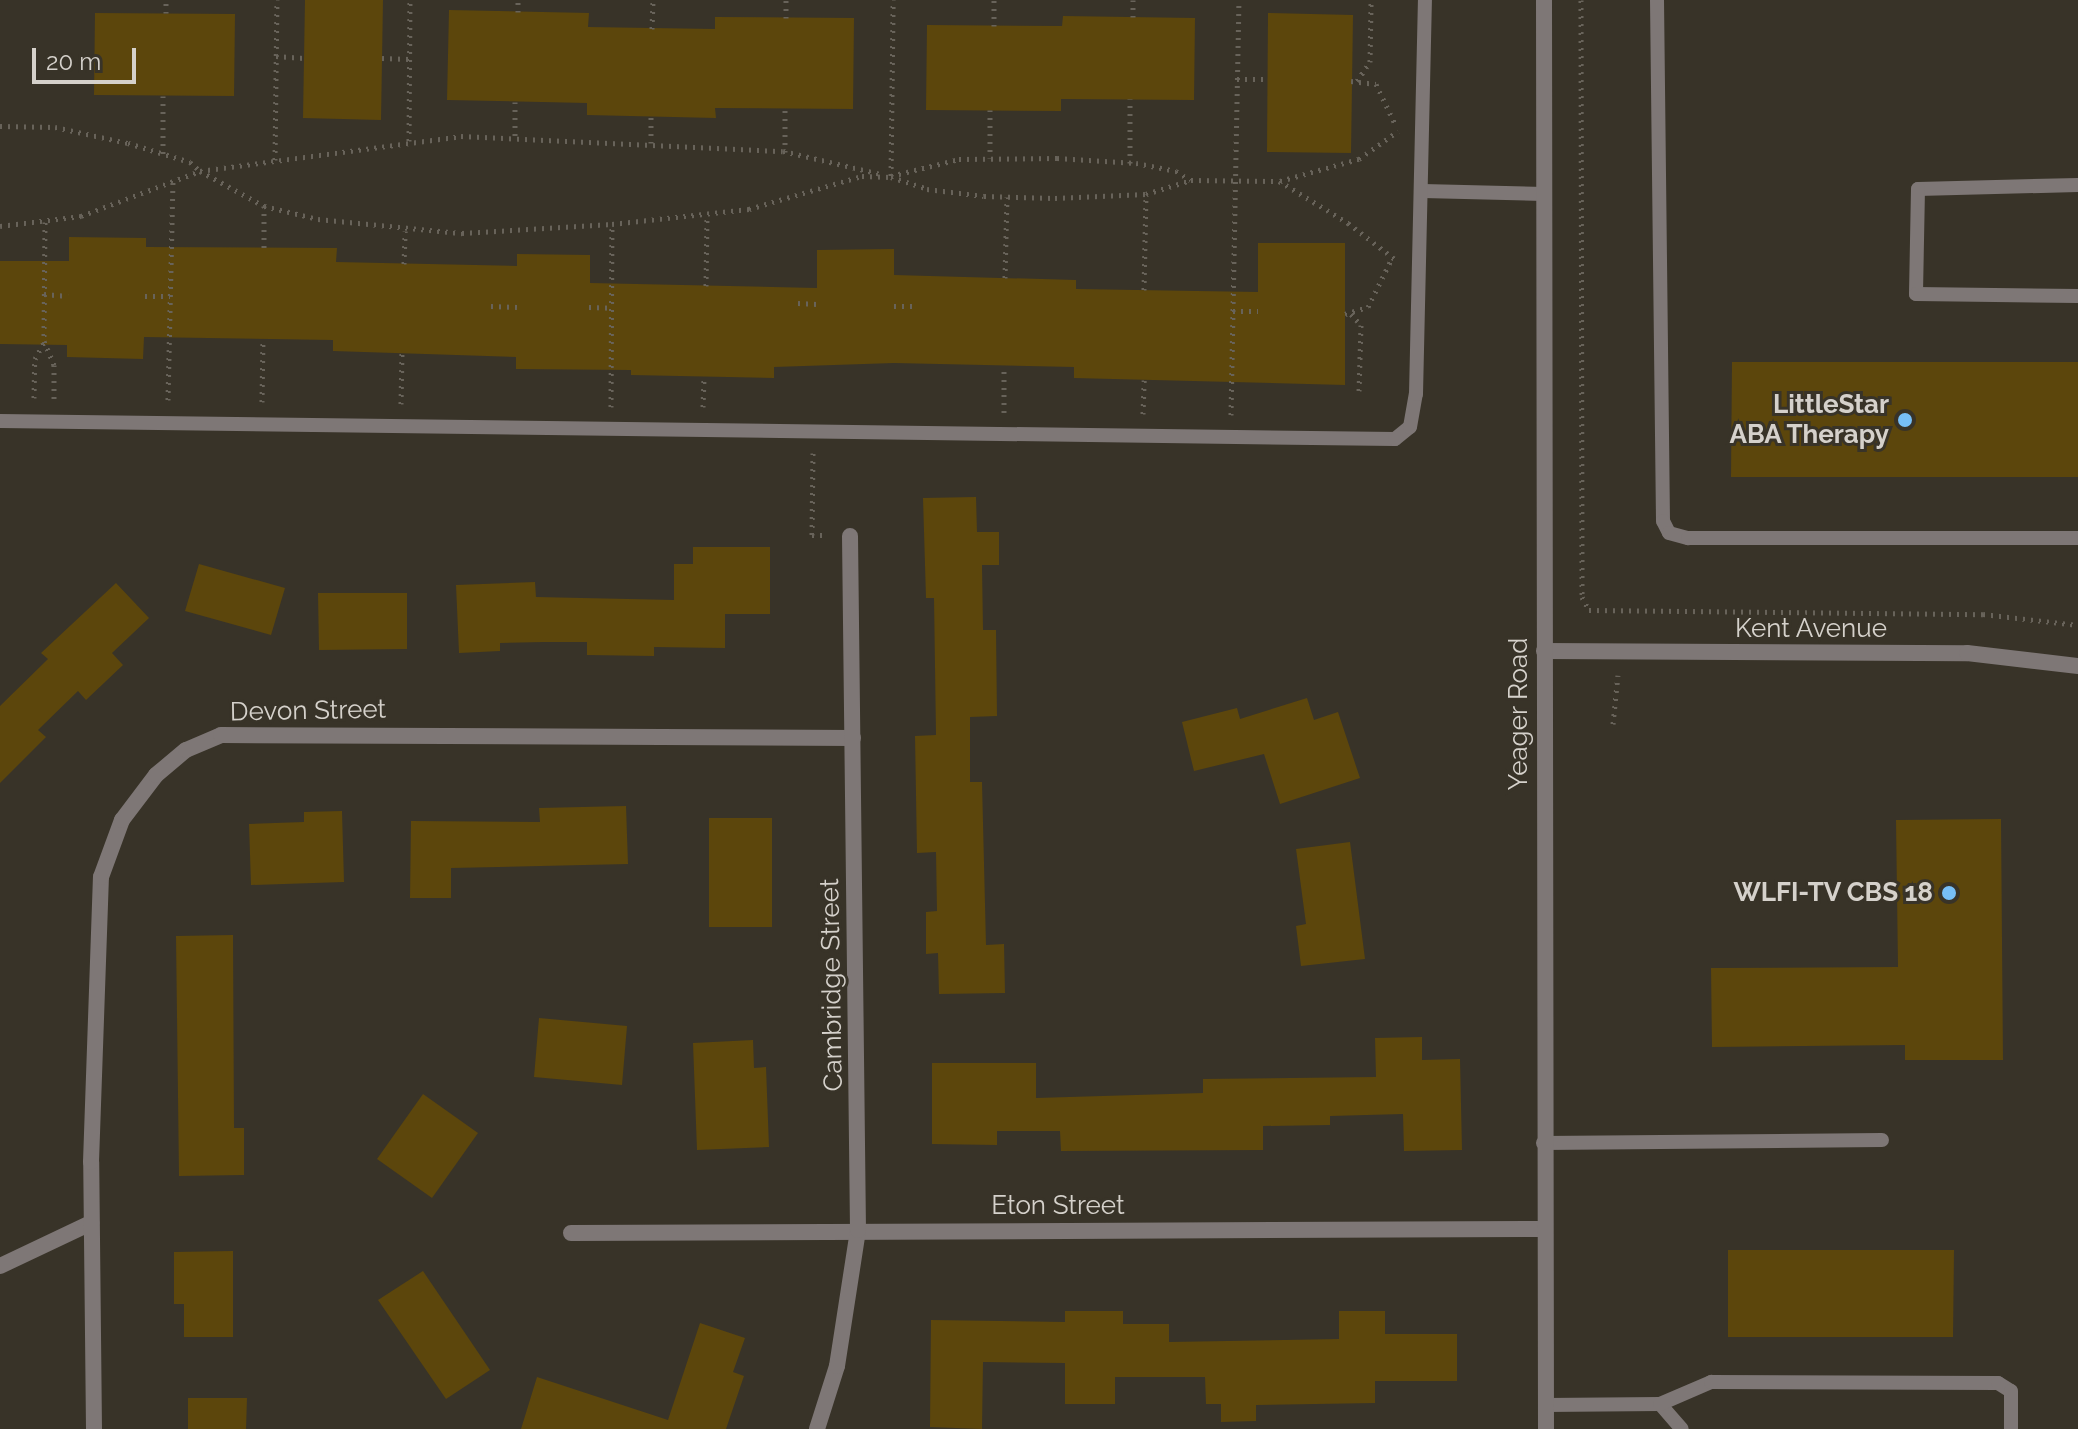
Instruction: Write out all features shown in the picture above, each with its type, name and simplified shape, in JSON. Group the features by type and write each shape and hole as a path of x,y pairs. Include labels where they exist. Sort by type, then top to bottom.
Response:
{"street":[{"name":"Yeager Road","path":"1544,0 1543,1143 1546,1429"},
{"name":"Cambridge Street","path":"817,1429 837,1366 858,1230 850,536"},
{"name":"Kent Avenue","path":"1544,651 1967,653 2078,666"},
{"name":"Devon Street","path":"94,1429 91,1223 101,877 122,820 156,775 186,750 221,735 853,738"},
{"path":"0,1266 91,1223"},
{"name":"Eton Street","path":"571,1233 1544,1229"}],"lane":[{"path":"0,421 1231,440 1395,439 1410,427 1421,261 1425,0"},
{"path":"1657,0 1663,521 1669,533 1688,538 2078,538"},
{"path":"2078,185 1918,189 1916,294 2078,296"},
{"path":"1423,191 1544,194"},
{"path":"1543,1143 1882,1140"},
{"path":"1546,1405 1660,1404 1711,1382 1998,1383 2011,1391 2011,1429"},
{"path":"1660,1404 1682,1429"}],"path":[{"path":"166,0 166,13"},
{"path":"275,160 277,0"},
{"path":"409,141 410,0"},
{"path":"518,0 518,12"},
{"path":"652,29 653,0"},
{"path":"786,0 786,18"},
{"path":"891,177 893,0"},
{"path":"994,0 994,26"},
{"path":"1133,0 1133,17"},
{"path":"1231,440 1239,0"},
{"path":"1581,0 1582,597 1589,610 1618,614 1983,614 2078,625"},
{"path":"1371,3 1370,62 1354,81 1376,84 1398,131"},
{"path":"276,56 304,58"},
{"path":"382,58 409,59"},
{"path":"1237,79 1269,79"},
{"path":"163,96 163,154"},
{"path":"1130,99 1130,163"},
{"path":"515,102 515,138"},
{"path":"785,108 785,152"},
{"path":"990,110 990,158"},
{"path":"651,117 651,143"},
{"path":"0,126 55,127 163,154 264,206 405,231 612,224 707,215 749,209 862,176 891,177 930,164 990,158 1130,163 1176,171 1191,180"},
{"path":"0,226 81,216 200,171 409,141 515,138 785,152 891,177 927,189 1007,197 1146,194 1191,180 1279,181 1359,159 1398,131 1424,131"},
{"path":"167,424 173,181"},
{"path":"1279,181 1348,223 1391,260 1421,261"},
{"path":"1144,290 1146,194"},
{"path":"1005,278 1007,197"},
{"path":"264,206 264,248"},
{"path":"706,286 707,215"},
{"path":"45,222 44,341 54,365 53,421"},
{"path":"610,430 612,224"},
{"path":"404,264 405,231"},
{"path":"1359,391 1361,325 1348,314 1368,307 1391,260"},
{"path":"44,294 68,296"},
{"path":"145,296 170,296"},
{"path":"798,303 817,304"},
{"path":"491,306 517,307"},
{"path":"894,306 918,306"},
{"path":"589,307 612,308"},
{"path":"1233,311 1258,311"},
{"path":"262,425 263,339"},
{"path":"34,421 35,359 44,341"},
{"path":"401,427 402,353"},
{"path":"1004,366 1004,436"},
{"path":"813,433 812,535 850,536"},
{"path":"1618,614 1619,621"},
{"path":"1613,724 1618,687"}],"building":[{"path":"305,0 383,0 381,120 303,118"},
{"path":"449,10 589,13 588,27 715,29 715,17 854,18 853,109 715,108 716,118 587,115 587,103 447,100"},
{"path":"95,13 235,14 234,96 94,95"},
{"path":"1268,13 1353,15 1351,153 1267,152"},
{"path":"1063,16 1195,18 1194,100 1061,99 1061,111 926,110 927,25 1062,26"},
{"path":"69,237 146,238 146,247 337,248 336,262 517,266 517,254 590,255 590,283 817,288 817,250 894,249 894,275 1076,280 1076,289 1258,292 1258,243 1345,243 1345,385 1074,378 1074,367 894,363 774,367 774,378 631,375 631,370 516,369 516,357 333,351 333,340 144,337 143,359 67,357 67,345 0,344 0,261 69,261"},
{"name":"LittleStar ABA Therapy","path":"1732,362 2078,362 2078,477 1731,477"},
{"path":"976,497 977,532 999,532 999,565 982,565 983,630 996,630 997,716 970,717 970,782 982,782 986,945 1004,944 1005,993 939,994 938,953 926,954 926,912 937,911 936,852 917,853 915,736 936,735 934,598 926,598 923,498"},
{"path":"693,547 770,547 770,614 725,614 725,648 654,647 654,656 587,655 587,642 544,642 500,643 500,651 459,653 456,585 535,582 536,597 674,600 674,564 693,564"},
{"path":"199,564 285,588 271,635 185,611"},
{"path":"116,583 149,618 112,653 123,665 86,700 78,691 38,730 46,737 0,783 0,706 48,659 41,653"},
{"path":"318,593 407,593 407,649 319,650"},
{"path":"1307,698 1314,720 1338,712 1360,778 1280,804 1264,754 1194,771 1182,722 1237,708 1240,719"},
{"path":"626,806 628,864 451,868 451,898 410,898 411,821 540,822 539,808"},
{"path":"342,811 344,882 251,885 249,824 304,822 304,812"},
{"path":"709,818 772,818 772,927 709,927"},
{"name":"WLFI-TV CBS 18","path":"2001,819 2003,1060 1905,1060 1905,1045 1712,1047 1711,968 1898,967 1896,820"},
{"path":"1350,842 1365,959 1301,966 1296,926 1306,924 1296,849"},
{"path":"233,935 234,1128 244,1128 244,1175 179,1176 176,936"},
{"path":"539,1018 627,1026 622,1085 534,1077"},
{"path":"1422,1037 1422,1060 1460,1059 1462,1150 1404,1151 1403,1114 1330,1116 1330,1125 1263,1126 1263,1150 1061,1151 1060,1131 997,1131 997,1145 932,1144 932,1063 1036,1063 1036,1098 1203,1093 1203,1079 1376,1077 1375,1038"},
{"path":"753,1040 754,1068 766,1067 769,1147 697,1150 693,1043"},
{"path":"423,1094 478,1133 432,1198 377,1159"},
{"path":"1728,1250 1954,1250 1953,1337 1728,1337"},
{"path":"233,1251 233,1337 184,1337 184,1304 174,1304 174,1252"},
{"path":"423,1271 490,1370 446,1399 378,1300"},
{"path":"1065,1311 1123,1311 1123,1324 1169,1324 1169,1342 1339,1339 1339,1311 1385,1311 1385,1334 1457,1334 1457,1381 1375,1381 1375,1403 1256,1405 1256,1421 1221,1422 1221,1404 1206,1404 1205,1377 1115,1377 1115,1404 1065,1404 1065,1363 983,1362 982,1429 930,1427 931,1320 1065,1322"},
{"path":"700,1323 745,1338 733,1372 744,1376 726,1429 521,1429 537,1377 668,1420"},
{"path":"188,1398 247,1398 246,1429 188,1429"}],"place":[{"name":"LittleStar ABA Therapy","path":"1905,420"},
{"name":"WLFI-TV CBS 18","path":"1949,893"}]}
